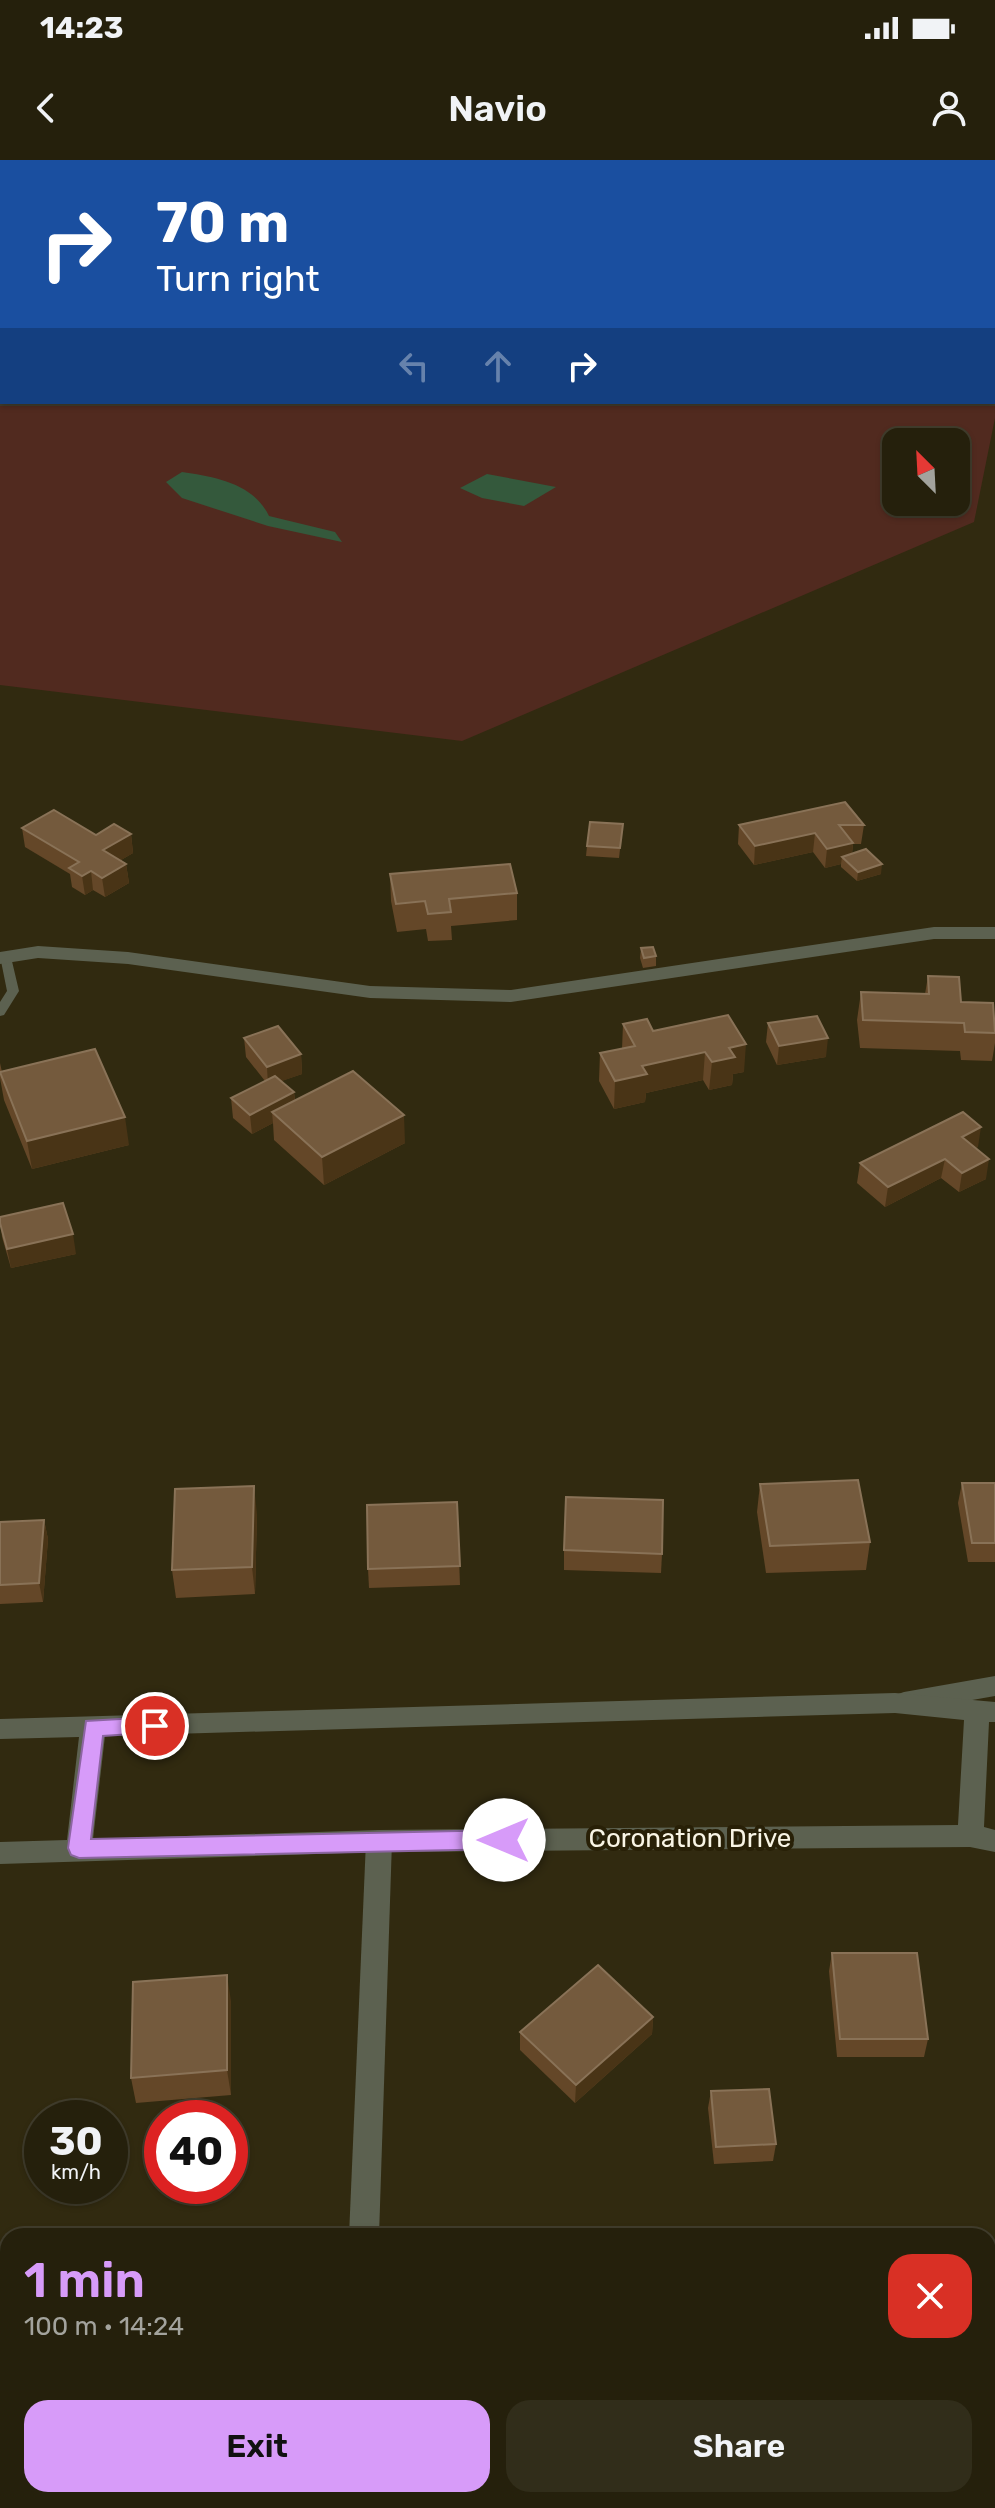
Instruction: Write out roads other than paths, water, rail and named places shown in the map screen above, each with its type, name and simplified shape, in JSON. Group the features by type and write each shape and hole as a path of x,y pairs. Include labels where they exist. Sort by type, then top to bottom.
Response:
{"street":[{"path":"2,958 38,952 128,958 370,992 511,996 934,933 995,933"},
{"path":"895,1703 995,1686"},
{"path":"0,1729 895,1703 986,1711 983,1838"},
{"path":"79,1848 93,1728"},
{"name":"Coronation Drive","path":"0,1853 79,1848 379,1841 983,1838"},
{"path":"364,2228 379,1841"}],"lane":[{"path":"0,1012 13,991 2,958"}]}
